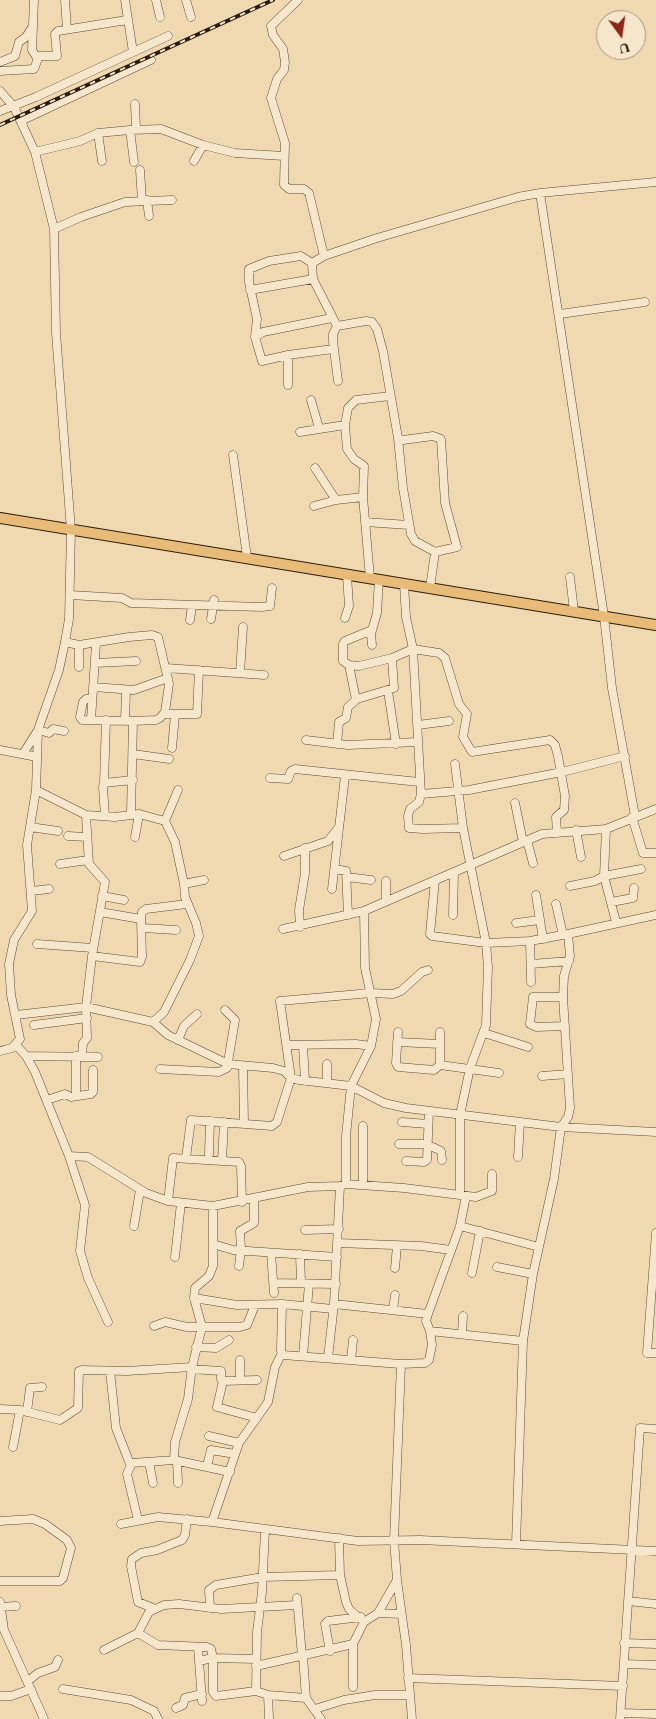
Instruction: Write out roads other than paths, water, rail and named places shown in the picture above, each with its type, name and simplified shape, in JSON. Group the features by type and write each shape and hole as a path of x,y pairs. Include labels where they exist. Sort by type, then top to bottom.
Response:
{"main road":[{"path":"0,518 656,625"}],"street":[{"path":"0,70 34,69 37,58 32,50 34,0"},
{"path":"66,0 67,28"},
{"path":"124,0 133,52"},
{"path":"156,0 160,17"},
{"path":"186,0 191,17"},
{"path":"298,0 287,9 271,28 281,42 285,55 284,70 277,79 271,98 284,143 284,185 289,189 304,189 309,194 324,256"},
{"path":"37,58 44,55 57,56 55,34 58,31 67,28 127,20"},
{"path":"0,62 16,56 19,42 26,37 34,23"},
{"path":"0,111 168,36"},
{"path":"21,120 151,60"},
{"path":"0,91 14,106 35,152 54,229 56,332 71,530 70,595 65,642 59,670 38,730 23,754"},
{"path":"134,162 133,129 135,104"},
{"path":"35,152 80,141 98,133 133,129 161,130 203,145 236,153 284,156"},
{"path":"98,133 102,161"},
{"path":"194,161 203,145"},
{"path":"140,170 149,216"},
{"path":"312,263 324,256 377,238 518,197 540,193 656,182"},
{"path":"540,193 560,314 604,616 612,688 625,756 633,816 645,853 656,853"},
{"path":"54,229 110,206 145,201 172,200"},
{"path":"334,349 288,355 262,361 255,337 257,319 248,273 252,266 269,261 302,256 312,263 314,279 337,326"},
{"path":"250,290 314,279"},
{"path":"560,314 645,302"},
{"path":"255,337 263,332 332,318"},
{"path":"337,326 366,322 375,324 383,351 398,438 409,525 415,541 434,552 457,547 446,503 441,440 433,436 403,440 398,438"},
{"path":"337,326 333,334 338,381"},
{"path":"288,355 288,385"},
{"path":"372,645 372,630 377,613 365,522 363,497 364,466 354,459 347,449 345,425 348,408 356,400 390,396"},
{"path":"311,400 319,428"},
{"path":"300,432 345,425"},
{"path":"233,455 247,557"},
{"path":"314,468 336,500"},
{"path":"314,506 336,500 363,497"},
{"path":"365,522 409,525"},
{"path":"430,588 434,552"},
{"path":"345,618 349,606 347,575"},
{"path":"570,577 574,611"},
{"path":"404,584 406,617 413,648 421,794 419,802 410,809 408,816 409,828 423,830 463,828"},
{"path":"70,595 122,598 131,604 192,606 214,603 269,606 272,588"},
{"path":"212,619 214,603"},
{"path":"190,620 192,606"},
{"path":"240,673 242,627"},
{"path":"372,630 344,642 343,661 349,665 358,666 392,658 413,648 439,652 445,658 454,691 467,714 463,736 468,749 476,752 550,740 555,745 562,772 565,799 564,810 556,817 557,832"},
{"path":"65,642 79,645 96,644 129,637 156,636 168,678 168,698 164,714 156,720 82,720 80,717 83,702 86,699 92,698 96,644"},
{"path":"79,645 79,667"},
{"path":"337,744 339,722 346,718 348,707 356,700 369,694 388,691 394,688 392,658"},
{"path":"94,663 136,661"},
{"path":"349,665 356,700"},
{"path":"166,668 264,675"},
{"path":"164,714 197,714 199,670"},
{"path":"93,687 138,690 168,678"},
{"path":"126,690 133,754 135,837"},
{"path":"388,691 396,744"},
{"path":"172,748 175,715"},
{"path":"106,720 104,783 133,780"},
{"path":"418,725 450,721"},
{"path":"38,730 49,733 53,729 64,731"},
{"path":"17,1046 21,1033 10,985 9,964 14,940 32,910 27,859 36,790 38,730"},
{"path":"306,740 337,744 418,742"},
{"path":"0,750 37,757"},
{"path":"133,754 169,759"},
{"path":"421,794 459,792 562,772 625,756"},
{"path":"282,1353 402,1364 425,1363 429,1360 432,1346 430,1331 426,1321 460,1226 463,1195 460,1115 470,1068 484,1033 488,1010 486,943 463,828 455,764"},
{"path":"270,778 288,779 290,771 294,769 345,776 419,782"},
{"path":"332,889 345,776"},
{"path":"103,787 105,816"},
{"path":"36,790 86,815 135,814 165,821"},
{"path":"153,1022 164,1012 190,960 198,936 196,923 187,904 175,842 165,821 178,790"},
{"path":"515,803 532,862"},
{"path":"283,929 364,911 386,900 471,867 542,834 606,829 633,816 656,809"},
{"path":"76,1096 76,1071 86,1038 86,1007 92,952 105,882 93,871 88,860 86,815"},
{"path":"284,856 328,841 340,825"},
{"path":"30,827 58,831"},
{"path":"606,829 604,876 616,922"},
{"path":"576,830 581,857"},
{"path":"68,836 86,837"},
{"path":"300,926 299,910 305,873 305,848"},
{"path":"60,864 88,860"},
{"path":"335,869 344,869 347,877 348,915"},
{"path":"570,886 595,881 604,876 641,869"},
{"path":"453,915 454,873"},
{"path":"347,877 372,880"},
{"path":"184,884 204,880"},
{"path":"435,880 430,935 486,943 530,941 656,915"},
{"path":"386,881 386,900"},
{"path":"611,902 633,898 634,888"},
{"path":"31,891 49,889"},
{"path":"536,895 543,938"},
{"path":"102,896 124,900"},
{"path":"37,944 92,952 140,962 142,957 142,912 146,908 187,904"},
{"path":"516,1544 524,1341 533,1274 554,1179 561,1127 568,1117 570,1108 563,997 564,976 569,960 565,934 556,904"},
{"path":"328,1358 336,1284 351,1086 371,1046 376,1019 365,968 364,911"},
{"path":"100,912 141,919"},
{"path":"516,923 540,920"},
{"path":"142,928 176,930"},
{"path":"530,941 531,982"},
{"path":"531,964 569,960"},
{"path":"186,1158 189,1122 195,1120 272,1126 277,1122 291,1078 280,1001 371,993 397,993 422,972 428,970"},
{"path":"563,997 534,997 530,1024 536,1027 565,1026"},
{"path":"16,1015 86,1007 153,1022 168,1035 228,1064 273,1068 284,1071 291,1078 351,1086 394,1106 561,1127 656,1132"},
{"path":"160,1069 224,1071 228,1064 235,1019 230,1017 225,1010"},
{"path":"178,1040 184,1026 196,1014"},
{"path":"34,1025 87,1018"},
{"path":"398,1032 396,1063 398,1067 434,1070 440,1065 499,1073"},
{"path":"440,1032 440,1065"},
{"path":"484,1033 528,1047"},
{"path":"397,1042 440,1044"},
{"path":"287,1046 356,1044 371,1046"},
{"path":"304,1045 305,1081"},
{"path":"0,1050 17,1046"},
{"path":"17,1046 26,1056 47,1100 69,1156 85,1205 80,1252 88,1278 108,1322"},
{"path":"26,1056 98,1057"},
{"path":"327,1064 327,1083"},
{"path":"243,1066 244,1124"},
{"path":"47,1100 65,1094 69,1097 92,1093 95,1070 76,1071"},
{"path":"542,1076 568,1074"},
{"path":"406,1161 426,1162 429,1111"},
{"path":"208,1154 210,1121"},
{"path":"222,1160 224,1122"},
{"path":"402,1122 428,1124"},
{"path":"518,1157 520,1122"},
{"path":"363,1126 363,1185"},
{"path":"398,1144 427,1145 441,1151 442,1160"},
{"path":"69,1156 88,1157 140,1190 168,1200 213,1206 242,1202 308,1187 343,1185 363,1185 463,1195 490,1193 492,1189 492,1174"},
{"path":"168,1200 171,1159 186,1158 222,1160 240,1164 242,1202"},
{"path":"134,1226 140,1190"},
{"path":"239,1266 241,1251 240,1231 254,1223 254,1199"},
{"path":"175,1256 181,1203"},
{"path":"178,1483 175,1442 188,1399 191,1368 202,1328 194,1298 196,1285 212,1271 213,1206"},
{"path":"460,1226 539,1247"},
{"path":"305,1230 339,1229"},
{"path":"472,1273 480,1231"},
{"path":"656,1233 647,1353 656,1353"},
{"path":"338,1243 421,1246 451,1250"},
{"path":"213,1244 227,1250 337,1257"},
{"path":"394,1268 397,1246"},
{"path":"271,1253 274,1293"},
{"path":"300,1254 305,1284 306,1306 303,1356"},
{"path":"498,1267 533,1274"},
{"path":"274,1283 336,1284"},
{"path":"393,1310 395,1295"},
{"path":"194,1298 237,1305 334,1306 428,1314"},
{"path":"212,1522 239,1443 268,1402 275,1367 282,1353 282,1304"},
{"path":"154,1326 165,1322 175,1326 202,1328 240,1327 247,1325 255,1305"},
{"path":"462,1334 463,1316"},
{"path":"430,1331 524,1341"},
{"path":"196,1346 216,1348 229,1340"},
{"path":"351,1360 353,1340"},
{"path":"240,1360 240,1379"},
{"path":"402,1364 394,1540 412,1719"},
{"path":"0,1409 23,1411 60,1420 78,1408 79,1371 191,1368 221,1371 221,1379 223,1381 217,1407 257,1418"},
{"path":"110,1371 116,1428 130,1464 128,1474 138,1520"},
{"path":"223,1381 257,1380"},
{"path":"13,1447 30,1388 42,1387"},
{"path":"656,1429 640,1428 620,1716 656,1714"},
{"path":"209,1436 239,1443"},
{"path":"207,1466 211,1450 235,1454"},
{"path":"130,1464 176,1461 230,1472"},
{"path":"149,1462 153,1483"},
{"path":"120,1524 158,1517 358,1541 394,1540 516,1544 656,1551"},
{"path":"0,1521 33,1519 60,1534 71,1546 63,1578 60,1581 0,1581"},
{"path":"187,1519 185,1535 182,1540 157,1550 141,1553 132,1559 138,1602 153,1608 173,1604 210,1608 297,1601 306,1698 321,1719"},
{"path":"256,1691 256,1662 265,1530"},
{"path":"339,1538 340,1575 346,1602 349,1609 359,1618"},
{"path":"210,1608 209,1595 211,1587 263,1577 340,1575"},
{"path":"353,1686 353,1644 364,1622 375,1614 397,1580"},
{"path":"628,1601 656,1604"},
{"path":"16,1606 0,1604 2,1631 32,1689 38,1710 44,1719"},
{"path":"104,1650 115,1643 138,1634 145,1616 153,1608"},
{"path":"330,1651 325,1624 328,1621 359,1618 375,1614 400,1614"},
{"path":"138,1634 158,1645 209,1648 213,1658 213,1692 216,1696 256,1691 268,1695 306,1698"},
{"path":"624,1643 656,1644"},
{"path":"199,1661 213,1658 256,1662 330,1651 353,1644"},
{"path":"176,1708 183,1705 185,1698 202,1698 198,1647"},
{"path":"28,1681 38,1673 52,1668 58,1660"},
{"path":"624,1664 656,1665"},
{"path":"408,1678 623,1686"},
{"path":"0,1696 11,1696 32,1689"},
{"path":"63,1689 130,1700 154,1711 158,1719"},
{"path":"268,1695 269,1719"},
{"path":"315,1709 344,1700 376,1695 410,1695"}],"railway":[{"path":"0,125 273,0"}]}
